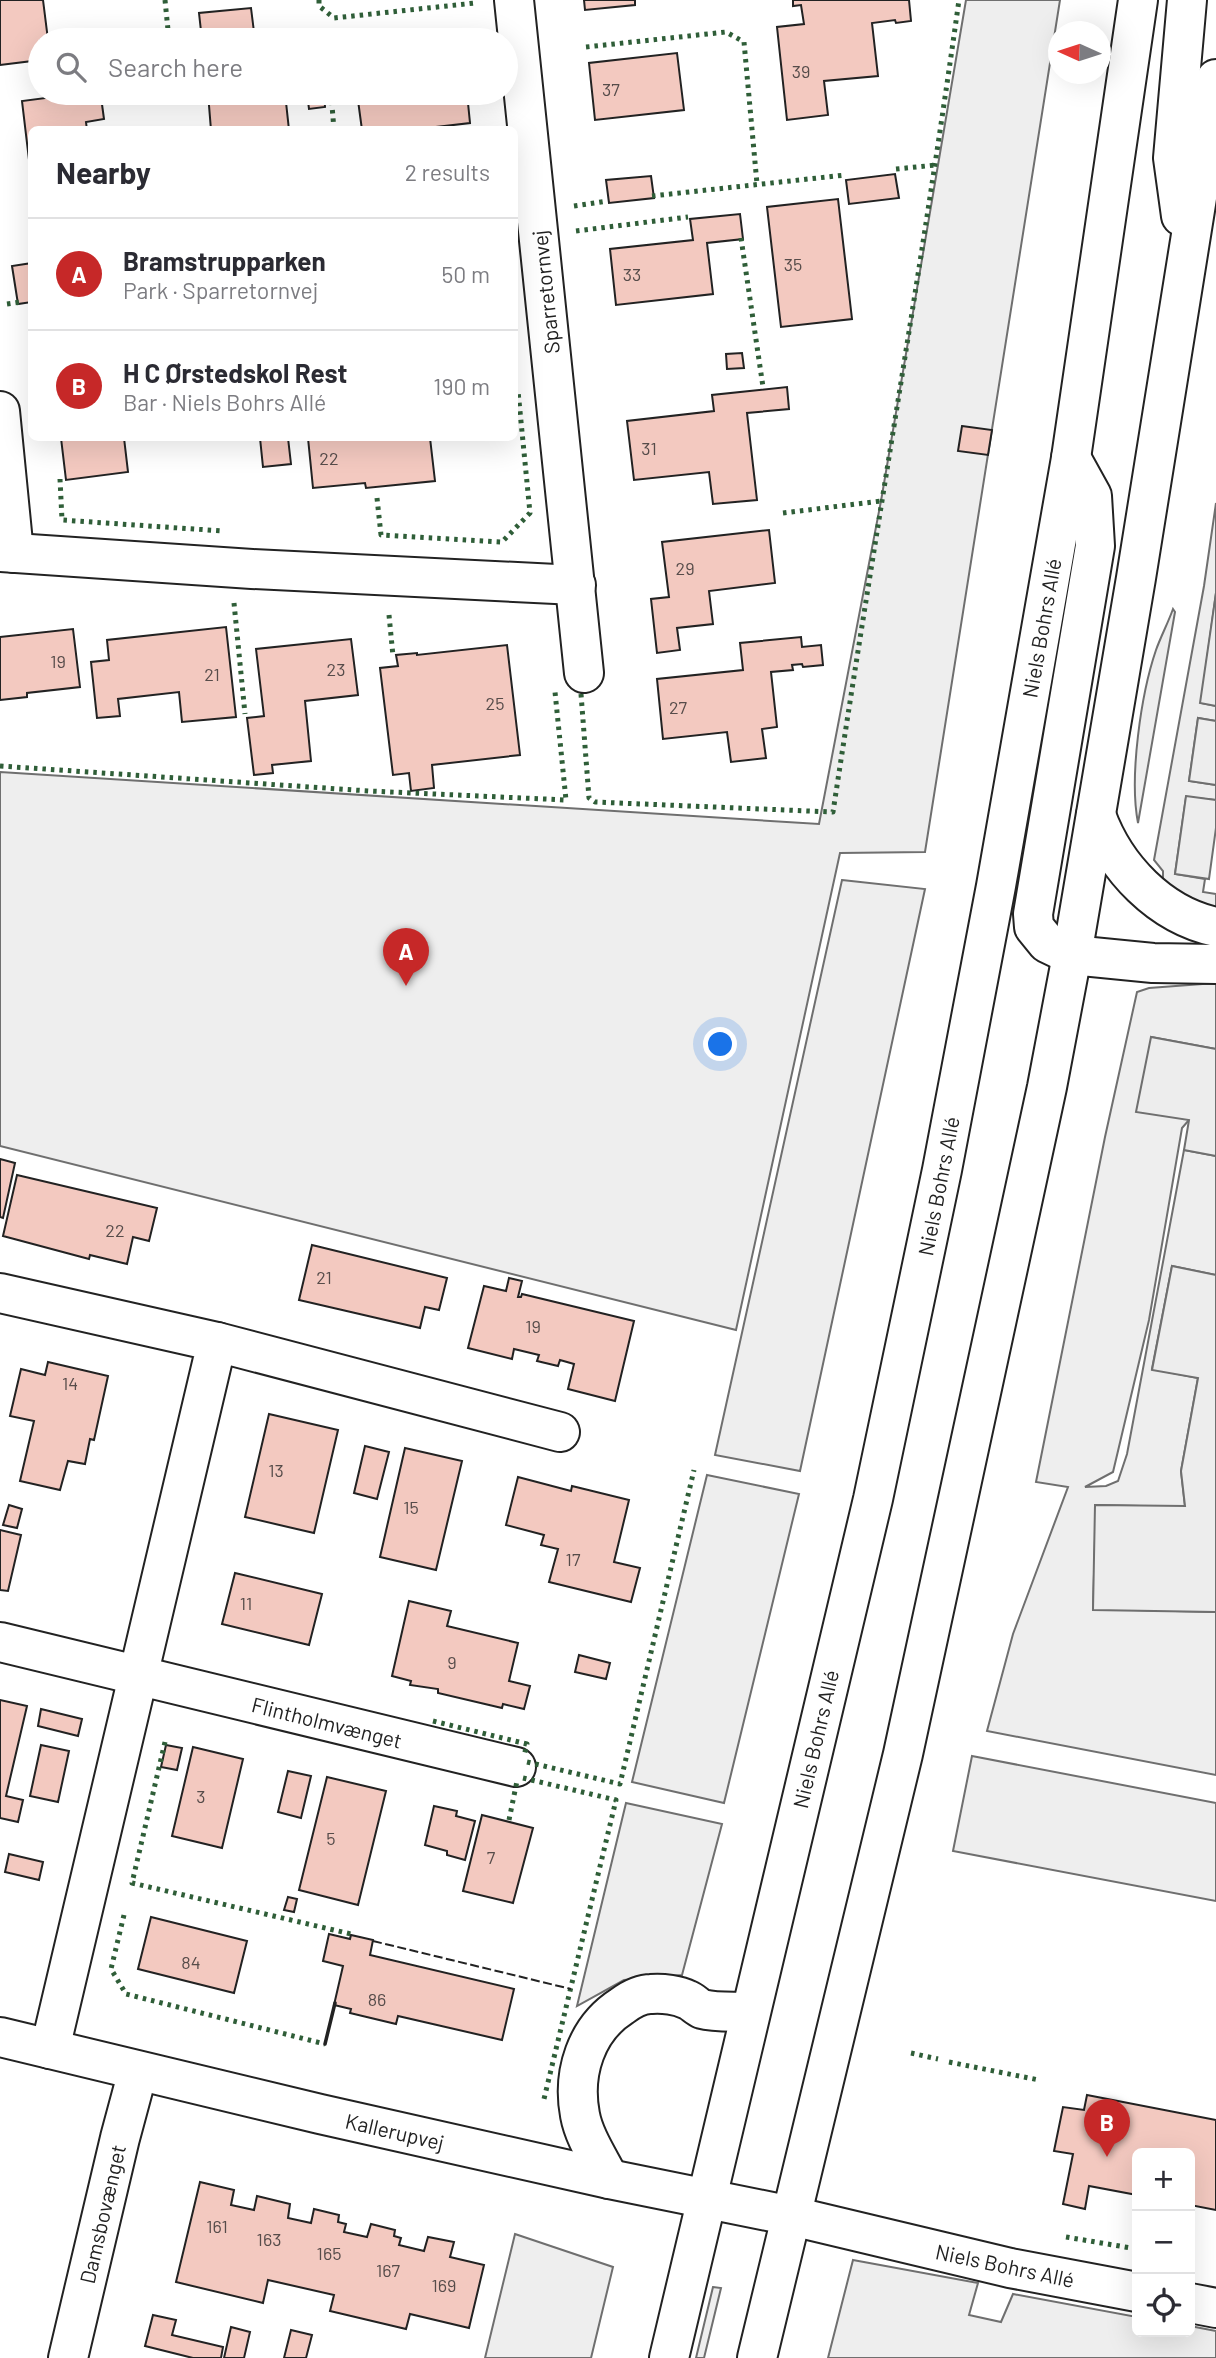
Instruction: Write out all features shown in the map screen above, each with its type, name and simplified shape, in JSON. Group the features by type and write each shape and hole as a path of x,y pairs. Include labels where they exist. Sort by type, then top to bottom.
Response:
{"street":[{"name":"Sparretornvej","path":"514,0 517,28"},
{"name":"Niels Bohrs Allé","path":"669,2358 873,1499 939,1184 998,873 1070,458 1138,0"},
{"path":"1186,256 1173,158 1187,0"},
{"name":"Sparretornvej","path":"518,38 584,673"},
{"path":"757,2358 902,1754 1047,1087 1136,578 1216,79"},
{"path":"0,411 7,552 251,569 576,584"},
{"path":"1070,458 1092,496 1095,546 1033,914 1034,927 1047,943 1072,955 1153,964 1216,964"},
{"path":"1096,815 1117,858 1145,890 1186,918 1216,927"},
{"path":"0,1293 216,1342 560,1432"},
{"path":"50,2049 140,1675 216,1342"},
{"name":"Flintholmvænget","path":"0,1642 516,1767"},
{"path":"609,2179 584,2126 578,2099 581,2064 593,2034 602,2021 634,1998 649,1994 669,1994 687,2000 701,2009 750,2012"},
{"name":"Kallerupvej","path":"0,2037 609,2179 792,2216"},
{"name":"Damsbovænget","path":"68,2358 138,2071"},
{"name":"Niels Bohrs Allé","path":"792,2216 1010,2268 1132,2291"},
{"path":"1195,2304 1216,2308"}],"shaded area":[{"path":"966,0 1060,0 1057,21 1048,21 1048,76 925,852 840,853 736,1330 0,1146 0,772 819,824 881,501"},
{"path":"1216,503 1216,593 1201,703 1216,706 1216,721 1198,718 1189,781 1216,785 1216,800 1186,797 1175,874 1205,879 1203,892 1216,894 1216,912 1198,906 1163,882 1163,871 1154,860 1204,586"},
{"path":"1216,593 1216,706 1200,703"},
{"path":"1173,609 1175,612 1138,823 1135,783 1141,712 1156,650"},
{"path":"1198,718 1216,721 1216,785 1189,781"},
{"path":"1186,796 1216,800 1216,828 1209,879 1175,874"},
{"path":"842,880 925,889 800,1471 715,1455"},
{"path":"1216,983 1216,1049 1152,1037 1189,1120 1182,1128 1149,1320 1113,1472 1085,1487 1106,1486 1118,1481 1127,1454 1184,1150 1216,1156 1216,1275 1172,1266 1152,1369 1198,1378 1181,1471 1185,1507 1096,1505 1093,1609 1216,1612 1216,1775 987,1731 1013,1634 1068,1487 1036,1482 1137,992 1149,988"},
{"path":"1151,1037 1216,1049 1216,1156 1184,1150 1189,1120 1136,1112"},
{"path":"1172,1266 1216,1275 1216,1612 1093,1610 1095,1505 1185,1506 1181,1471 1198,1378 1152,1370"},
{"path":"707,1475 799,1494 724,1803 632,1782"},
{"path":"972,1756 1216,1803 1216,1901 953,1851"},
{"path":"626,1803 722,1824 682,1975 624,1980 577,2006"},
{"path":"515,2234 613,2267 591,2358 485,2358"},
{"path":"853,2260 978,2283 969,2315 1001,2322 1013,2294 1132,2316 1132,2337 1195,2337 1195,2327 1216,2331 1216,2358 828,2358"},
{"path":"713,2287 721,2288 704,2358 696,2358"}],"building":[{"path":"0,0 43,0 46,28 28,28 28,62 0,65"},
{"path":"584,0 635,0 635,5 585,10"},
{"path":"793,0 909,0 911,21 872,23 878,76 824,81 828,115 787,120 777,27 804,24 801,5 793,6"},
{"path":"251,8 254,28 201,28 199,13"},
{"path":"677,53 684,110 595,120 589,63"},
{"path":"28,100 28,105 102,105 104,119 86,122 86,126 28,126 28,151 22,101"},
{"path":"209,105 286,105 289,126 211,126"},
{"path":"308,105 325,105 325,107 309,109"},
{"path":"359,105 468,105 470,123 444,126 361,126"},
{"path":"895,174 899,198 849,204 846,180"},
{"path":"651,176 654,198 609,203 606,180"},
{"path":"838,199 852,319 781,327 767,207"},
{"path":"740,214 743,239 707,243 713,294 616,305 610,249 693,240 690,219"},
{"path":"28,264 28,303 18,304 12,266"},
{"path":"742,353 744,368 727,369 726,354"},
{"path":"787,387 789,409 747,413 757,500 713,504 709,472 634,480 627,421 714,411 712,395"},
{"path":"962,426 992,430 988,455 958,451"},
{"path":"61,441 124,441 128,472 66,480"},
{"path":"260,441 288,441 291,464 263,467"},
{"path":"308,441 430,441 435,481 366,488 365,483 313,488"},
{"path":"769,530 775,583 709,591 713,624 677,628 680,650 657,653 651,599 669,597 662,542"},
{"path":"226,627 236,717 182,722 179,692 118,699 120,716 97,718 91,662 109,660 107,640"},
{"path":"73,629 80,687 27,693 27,697 0,700 0,637"},
{"path":"801,637 802,647 821,645 823,665 792,665 793,670 771,672 777,727 762,729 766,758 731,762 727,732 663,739 657,679 743,670 740,643"},
{"path":"351,639 358,695 305,701 311,761 272,765 273,773 254,775 247,718 264,716 256,649"},
{"path":"507,645 520,755 432,765 434,788 411,791 409,773 393,775 380,668 398,666 396,655"},
{"path":"0,1159 15,1163 3,1218 0,1217"},
{"path":"17,1175 157,1208 149,1241 133,1237 127,1264 90,1255 89,1259 3,1236"},
{"path":"312,1245 447,1278 439,1310 425,1307 420,1328 299,1300"},
{"path":"509,1278 522,1281 518,1297 522,1294 634,1321 615,1401 568,1389 574,1364 560,1360 558,1366 537,1361 539,1355 514,1349 512,1359 468,1348 484,1286 506,1291"},
{"path":"48,1362 108,1376 94,1440 90,1439 85,1464 68,1461 60,1490 20,1481 34,1421 10,1416 21,1369 45,1375"},
{"path":"269,1414 338,1430 314,1533 245,1517"},
{"path":"365,1446 389,1452 377,1499 354,1493"},
{"path":"405,1448 462,1461 436,1570 380,1557"},
{"path":"518,1477 571,1491 572,1486 629,1500 614,1562 640,1568 631,1602 549,1582 558,1549 541,1545 544,1535 506,1525"},
{"path":"9,1505 22,1509 17,1528 3,1525"},
{"path":"0,1530 21,1535 8,1591 0,1590"},
{"path":"235,1573 322,1594 309,1645 222,1624"},
{"path":"409,1601 451,1611 447,1626 518,1643 509,1681 530,1686 524,1709 503,1704 502,1708 438,1693 438,1689 410,1685 411,1681 392,1676"},
{"path":"579,1655 610,1663 606,1679 575,1672"},
{"path":"0,1700 27,1706 6,1796 23,1800 18,1822 0,1818"},
{"path":"41,1709 82,1719 78,1736 38,1726"},
{"path":"41,1745 69,1751 58,1802 30,1796"},
{"path":"166,1745 182,1748 177,1770 161,1767"},
{"path":"193,1747 243,1759 222,1848 172,1836"},
{"path":"288,1771 311,1776 301,1818 278,1812"},
{"path":"327,1777 386,1791 358,1905 299,1890"},
{"path":"434,1806 457,1811 456,1816 475,1821 465,1860 447,1855 447,1851 425,1845"},
{"path":"482,1815 533,1828 513,1903 463,1891"},
{"path":"9,1854 43,1862 39,1880 5,1872"},
{"path":"288,1897 297,1899 294,1912 284,1910"},
{"path":"151,1917 247,1941 234,1993 138,1969"},
{"path":"329,1934 350,1939 351,1935 373,1940 370,1955 514,1989 502,2040 398,2016 396,2024 350,2013 351,2009 334,2005 343,1966 323,1961"},
{"path":"1087,2095 1216,2120 1216,2210 1195,2206 1195,2148 1132,2148 1132,2194 1089,2186 1085,2209 1063,2204 1073,2154 1054,2151 1063,2107 1084,2110"},
{"path":"200,2182 234,2190 231,2205 254,2210 257,2196 290,2204 288,2218 311,2223 314,2209 339,2215 338,2222 346,2224 344,2232 367,2237 371,2224 395,2230 394,2236 401,2238 399,2245 424,2251 428,2237 454,2242 450,2257 484,2265 469,2328 410,2314 406,2329 330,2311 334,2295 268,2280 263,2303 176,2282"},
{"path":"153,2315 176,2320 172,2335 223,2347 221,2358 193,2358 145,2346"},
{"path":"231,2327 250,2332 244,2358 224,2358"},
{"path":"291,2330 312,2335 306,2358 284,2358"}],"hedge":[{"path":"165,0 168,28"},
{"path":"319,0 319,6 334,18 475,3 475,0"},
{"path":"581,694 589,798 595,802 833,812 959,0"},
{"path":"586,47 726,32 744,42 757,184"},
{"path":"332,105 334,126"},
{"path":"896,169 936,165"},
{"path":"652,196 845,175"},
{"path":"574,206 607,201"},
{"path":"576,231 688,217"},
{"path":"741,238 763,387"},
{"path":"7,304 21,302"},
{"path":"377,498 381,535 502,542 530,513 518,391"},
{"path":"60,479 62,520 223,531"},
{"path":"783,513 881,501"},
{"path":"234,603 245,714"},
{"path":"389,615 393,656"},
{"path":"0,766 369,791 566,800 555,692"},
{"path":"527,1762 620,1784 694,1470"},
{"path":"433,1721 527,1744 524,1756"},
{"path":"165,1742 132,1883 351,1934 351,1937"},
{"path":"523,1778 616,1800 544,2099"},
{"path":"509,1820 517,1781"},
{"path":"124,1915 111,1969 126,1994 325,2044"},
{"path":"911,2053 938,2059"},
{"path":"949,2062 1039,2080"},
{"path":"1066,2237 1132,2248"}],"fence":[{"path":"373,1941 571,1989"}],"wall":[{"path":"325,2044 335,2003"}],"place":[{"name":"Bramstrupparken","path":"406,986"},
{"name":"H C Ørstedskol Rest","path":"1107,2157"}]}
